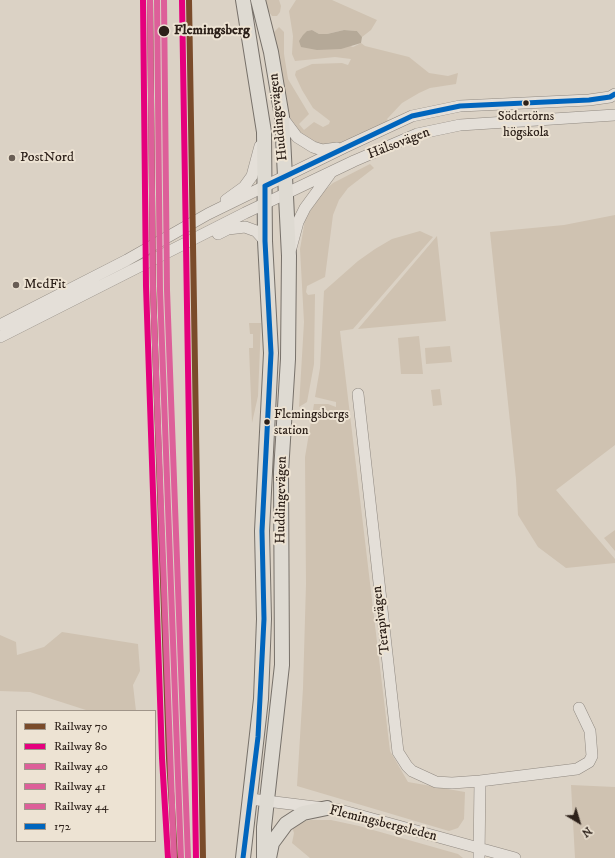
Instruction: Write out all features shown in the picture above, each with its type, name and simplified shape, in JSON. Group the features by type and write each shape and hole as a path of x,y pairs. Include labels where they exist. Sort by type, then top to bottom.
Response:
{"main road":[{"name":"Huddingevägen","path":"243,0 264,132 266,186 265,241 271,353 262,531 264,619 261,706 243,858"},
{"name":"Huddingevägen","path":"258,0 271,52 282,117 289,256 288,359 281,472 282,665 264,827 264,858"},
{"path":"268,858 272,843 286,824 303,813 327,808"}],"street":[{"name":"Hälsovägen","path":"0,325 127,260 208,214 244,191 266,186 345,146 412,116 460,106 589,100 610,97 615,94"},
{"name":"Hälsovägen","path":"122,276 245,213 331,172 417,134 460,125 615,115"},
{"path":"282,117 298,137 313,147 330,150 345,146"},
{"path":"244,191 255,170 264,132"},
{"path":"289,256 298,222 305,208 331,172"},
{"path":"0,337 122,276 228,229 245,227 256,232 265,241"},
{"name":"Terapivägen","path":"358,394 375,564 398,752 412,771 436,782 480,781 577,769 585,765 592,756 590,731 579,708"},
{"path":"479,854 480,781"},
{"name":"Flemingsbergsleden","path":"250,798 340,810 479,854 515,858"}],"shaded area":[{"path":"265,0 279,0 281,6 280,12 277,16 272,16 267,9"},
{"path":"296,0 332,0 377,20 371,30 362,37 357,31 344,30 327,34 319,34 312,30 307,31 353,47 361,43 365,46 409,57 429,73 448,76 458,73 456,84 430,88 419,93 402,103 387,119 389,122 339,144 333,146 312,144 288,120 272,34 279,27 284,32 284,54 288,79 309,114 299,124 304,130 314,122 323,127 329,124 330,121 313,108 295,75 296,71 312,64 342,63 348,65 351,59 335,57 295,61 292,54 293,36 289,11"},
{"path":"312,30 319,34 327,34 344,30 357,31 362,37 361,43 341,49 317,50 301,47 299,41 307,31"},
{"path":"370,164 374,168 348,188 339,200 333,215 325,277 307,286 306,292 308,295 315,294 314,364 307,402 299,407 304,322 300,249 305,220 320,194 333,183"},
{"path":"615,215 615,445 556,490 615,559 615,563 566,568 538,547 518,515 516,479 490,232 564,225"},
{"path":"420,231 433,237 353,329 340,331 390,751 408,782 465,792 464,819 458,828 449,831 297,786 303,688 306,584 305,457 314,404 328,404 336,407 336,402 315,397 320,368 324,291 358,261 375,249 392,239"},
{"path":"437,236 446,321 358,329"},
{"path":"249,323 261,323 258,396 252,423 249,348 253,348 253,334 250,334"},
{"path":"419,336 423,374 401,374 398,338"},
{"path":"450,346 452,362 426,364 425,348"},
{"path":"440,389 442,405 433,406 431,390"},
{"path":"615,530 615,551 604,538"},
{"path":"62,632 138,644 140,671 133,685 136,710 86,710 30,692 0,691 0,635 16,642 17,655 44,647"},
{"path":"571,785 615,787 615,858 575,858"},
{"path":"311,820 331,820 359,826 458,854 463,858 310,858 292,843 294,833 292,827 299,822"}],"rail line":[{"name":"80","path":"143,0 146,286 162,758 168,858"},
{"name":"70","path":"150,0 153,286 169,758 175,858"},
{"name":"41","path":"150,0 153,290 174,858"},
{"name":"40","path":"157,0 160,290 181,858"},
{"name":"44","path":"164,0 167,290 188,858"},
{"name":"80","path":"182,0 196,858"},
{"name":"70","path":"189,0 203,858"}],"transit line":[{"name":"172","path":"265,186 412,116 460,106 589,100 610,97 615,94"},
{"name":"172","path":"243,858 258,737 264,619 262,531 271,353 265,241 265,186"}],"place":[{"name":"Flemingsberg","path":"164,31"},
{"name":"Södertörns högskola","path":"526,103"},
{"name":"PostNord","path":"12,158"},
{"name":"MedFit","path":"16,285"},
{"name":"Flemingsbergs station","path":"267,422"}]}
